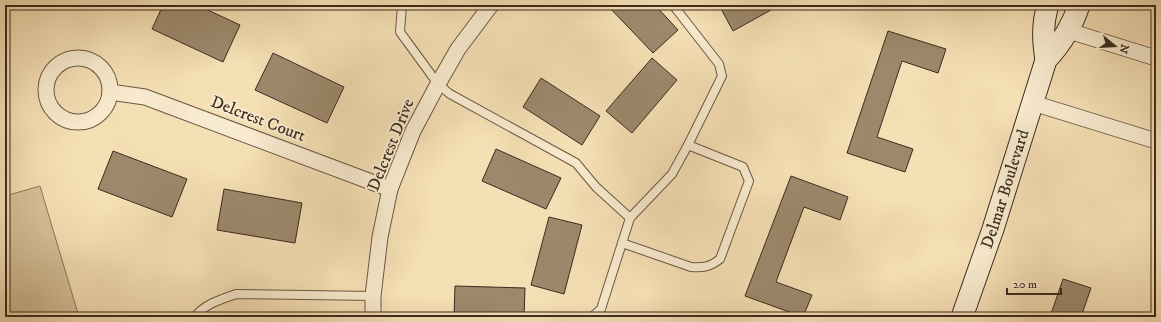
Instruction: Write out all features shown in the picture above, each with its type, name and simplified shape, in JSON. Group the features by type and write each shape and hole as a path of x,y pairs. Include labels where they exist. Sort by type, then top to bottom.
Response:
{"main road":[{"name":"Delmar Boulevard","path":"1046,60 1043,44 1043,27 1048,5"},
{"name":"Delmar Boulevard","path":"962,317 993,229 1046,60 1059,46 1069,31 1079,5"}],"street":[{"name":"Delcrest Drive","path":"373,317 372,296 380,237 390,189 413,131 438,84 458,49 491,5"},
{"path":"1069,31 1156,58"},
{"path":"82,58 97,64 104,71 109,81 110,92 108,102 99,115 84,122 74,122 64,120 55,113 47,100 46,84 50,74 56,66 66,60 82,58"},
{"name":"Delcrest Court","path":"110,92 145,97 390,189"},
{"path":"1033,103 1156,141"}],"lane":[{"path":"402,5 400,32 438,84 450,94 576,163 596,187 630,218"},
{"path":"592,317 601,309 630,218 672,174 722,76 719,64 673,5"},
{"path":"622,243 691,267 703,268 712,266 720,259 749,181 743,167 688,145"},
{"path":"195,317 198,313 217,300 236,294 372,296"}],"shaded area":[{"path":"40,186 79,317 5,317 5,196"}],"building":[{"path":"163,5 197,5 240,25 223,62 152,29"},
{"path":"607,5 655,5 678,30 653,53"},
{"path":"719,5 780,5 733,31"},
{"path":"888,31 946,49 938,73 902,61 877,137 913,149 905,172 847,153"},
{"path":"273,53 344,87 327,123 255,90"},
{"path":"652,58 677,80 632,133 606,111"},
{"path":"541,78 600,116 582,145 523,107"},
{"path":"496,149 561,178 546,209 482,181"},
{"path":"113,151 187,179 172,217 98,189"},
{"path":"791,176 848,197 840,220 804,207 776,282 812,295 803,317 745,296"},
{"path":"224,189 302,203 295,243 217,230"},
{"path":"549,217 582,225 564,294 531,285"},
{"path":"1063,279 1091,288 1081,317 1050,317"},
{"path":"455,286 525,288 524,317 454,317"}]}
